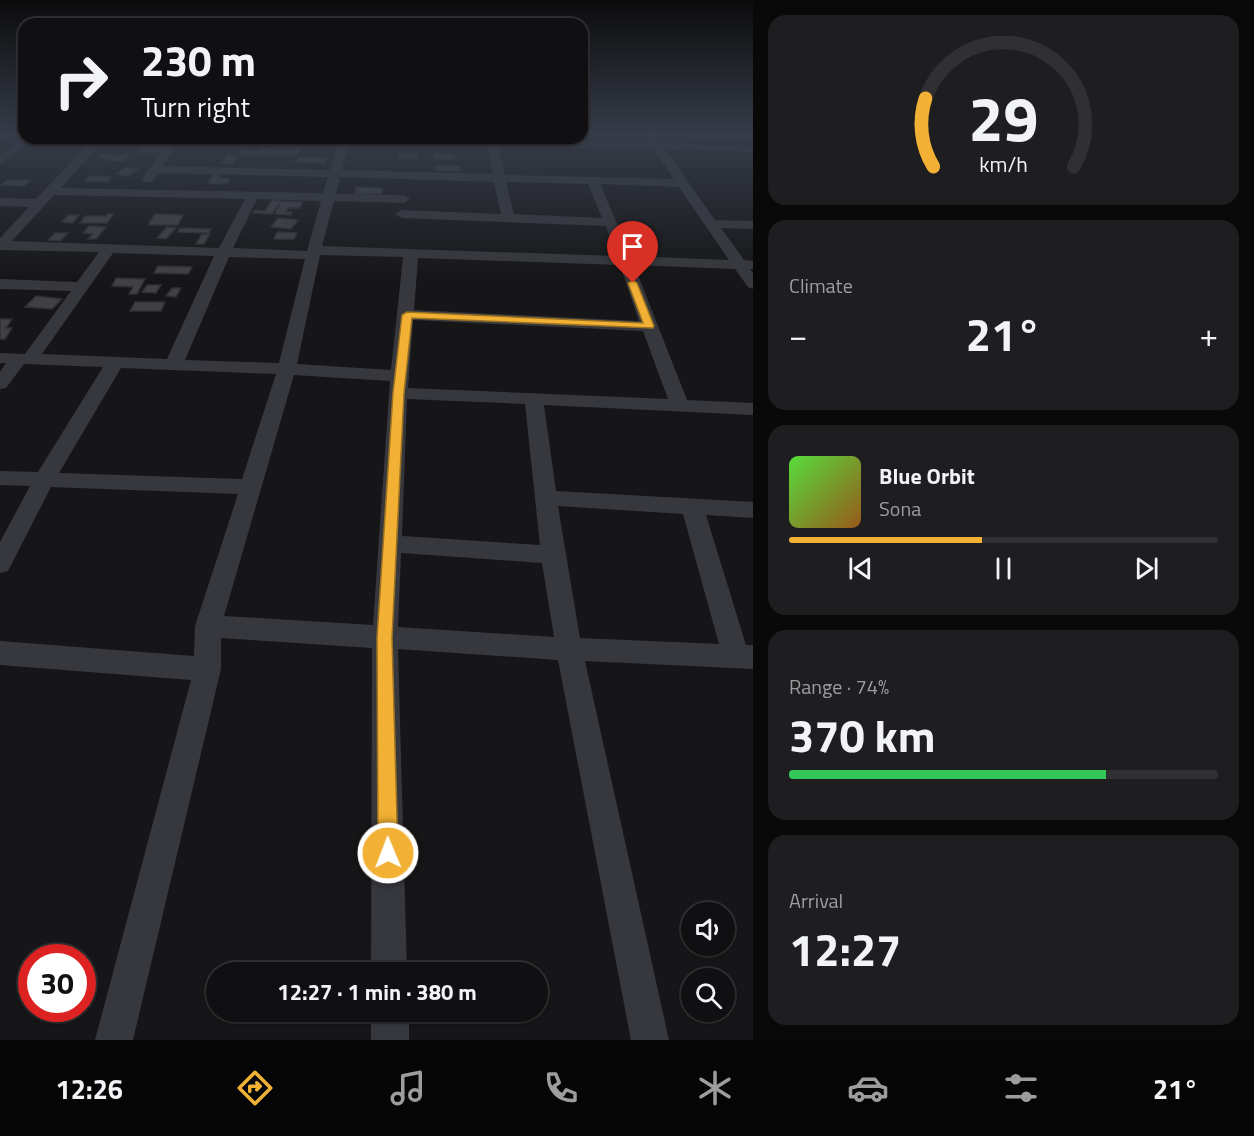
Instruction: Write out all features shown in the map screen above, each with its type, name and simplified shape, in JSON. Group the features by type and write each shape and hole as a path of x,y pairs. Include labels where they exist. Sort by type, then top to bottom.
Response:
{"street":[{"path":"0,246 60,182"},
{"path":"139,192 146,182"},
{"path":"225,195 232,182"},
{"path":"114,1040 207,669 208,626 287,369 333,182"},
{"path":"410,182 404,199 402,219 482,227 508,218 611,222"},
{"path":"501,182 508,218"},
{"path":"593,182 611,222 679,405"},
{"path":"638,182 682,183 710,224 747,265 753,284"},
{"path":"51,191 404,199"},
{"path":"174,364 223,253 253,195"},
{"path":"0,202 40,203"},
{"path":"710,224 753,225"},
{"path":"482,227 482,256"},
{"path":"0,246 223,253 403,250 482,256 747,265"},
{"path":"0,384 25,359 109,249"},
{"path":"389,962 384,638 399,384 407,315 403,250"},
{"path":"0,284 80,287"},
{"path":"407,315 649,326"},
{"path":"0,358 287,369 534,399 753,409"},
{"path":"0,564 44,480 116,361"},
{"path":"534,399 568,649 650,1040"},
{"path":"0,478 249,487"},
{"path":"547,498 753,510"},
{"path":"208,626 568,649 745,656 692,506"},
{"path":"391,544 554,555"},
{"path":"0,653 207,669"},
{"path":"390,1022 390,1040"}],"building":[{"path":"5,182 28,182 24,186 1,185"},
{"path":"209,182 228,182 227,184"},
{"path":"356,187 382,188 382,194 355,194"},
{"path":"272,200 281,201 272,214 253,213 255,210 265,211"},
{"path":"281,201 302,202 300,208 288,208 286,212 292,212 291,215 275,214"},
{"path":"114,214 107,223 80,223 85,216 106,216"},
{"path":"155,214 183,215 178,225 148,225"},
{"path":"68,215 79,215 73,223 62,222"},
{"path":"278,218 298,220 291,229 271,227"},
{"path":"89,226 106,227 96,239 88,239 93,234 83,233"},
{"path":"167,227 176,228 166,239 157,238"},
{"path":"180,228 211,229 209,233 178,232"},
{"path":"277,232 297,233 294,239 274,239"},
{"path":"55,233 68,233 60,241 48,240"},
{"path":"202,234 210,234 204,244 196,244"},
{"path":"158,266 192,267 188,274 154,273"},
{"path":"116,278 145,279 137,294 129,294 133,287 112,286"},
{"path":"147,285 161,285 156,293 142,292"},
{"path":"172,288 181,288 176,297 166,296"},
{"path":"36,296 62,299 52,309 25,307"},
{"path":"135,302 165,302 161,311 130,311"},
{"path":"0,319 12,319 6,328 12,328 5,339 0,339"}],"route":[{"path":"388,853 384,638 398,393 407,315 649,326 633,283"}]}
